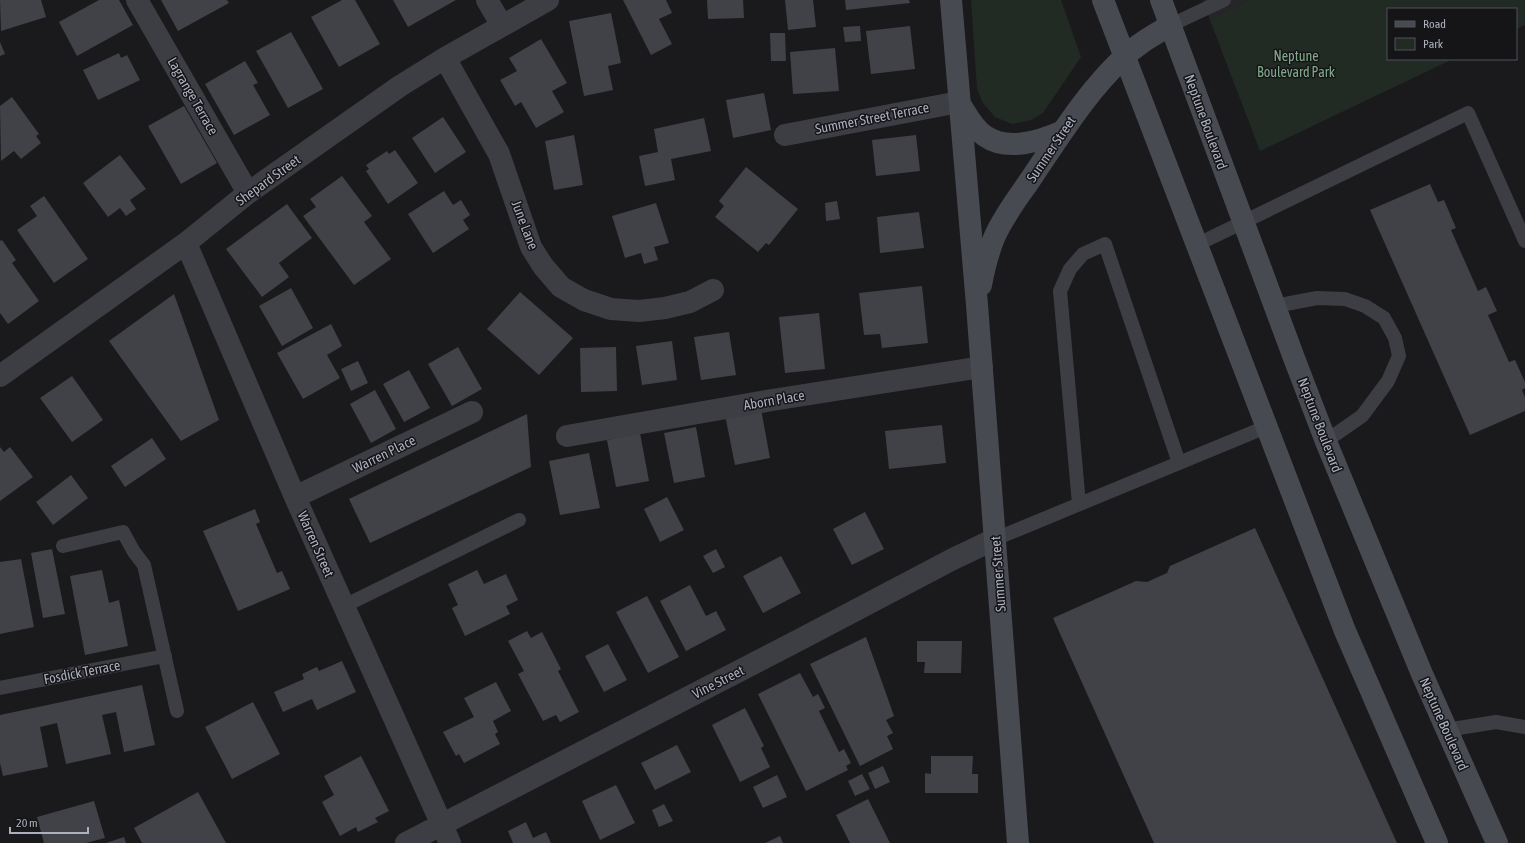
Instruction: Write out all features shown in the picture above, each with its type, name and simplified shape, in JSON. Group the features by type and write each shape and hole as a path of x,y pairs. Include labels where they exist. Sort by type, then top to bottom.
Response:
{"street":[{"name":"Lagrange Terrace","path":"137,0 248,193"},
{"path":"488,0 502,26"},
{"name":"Shepard Street","path":"0,376 186,243 248,193 400,86 548,0"},
{"name":"Summer Street","path":"951,0 982,367 1018,843"},
{"path":"1103,0 1123,57 1345,631 1437,843"},
{"name":"Neptune Boulevard","path":"1162,0 1243,222 1326,441 1388,594 1446,730 1497,843"},
{"name":"Summer Street","path":"977,305 985,267 994,238 1007,214 1080,105 1097,84 1123,57 1144,41 1171,25"},
{"name":"June Lane","path":"446,58 499,154 531,248 543,266 561,287 584,300 611,309 639,311 665,308 690,302 713,290"},
{"path":"959,102 972,124 985,136 1000,142 1016,144 1046,138 1063,131"},
{"name":"Summer Street Terrace","path":"785,134 959,102"},
{"name":"Warren Street","path":"186,243 295,497 446,834"},
{"name":"Aborn Place","path":"566,436 772,400 982,367"},
{"name":"Warren Place","path":"295,497 472,412"},
{"name":"Vine Street","path":"406,843 446,834 799,640 946,562 995,539"}],"lane":[{"path":"1171,25 1224,0"},
{"path":"1196,245 1468,112 1525,241"},
{"path":"1079,504 1060,291 1070,270 1082,254 1105,244 1179,463"},
{"path":"1275,306 1317,298 1345,300 1365,306 1384,318 1395,338 1399,356 1388,381 1362,416 1326,441"},
{"path":"995,539 1266,427"},
{"path":"344,606 519,520"},
{"path":"63,546 124,532 134,552 144,565 178,711"},
{"name":"Fosdick Terrace","path":"0,688 165,656"},
{"path":"1446,730 1496,722 1525,727"}],"shaded area":[{"path":"1203,0 1250,0 1210,20"}],"green space":[{"path":"971,0 1061,0 1081,57 1043,113 1031,120 1012,124 995,117 983,103 977,89"},
{"name":"Neptune Boulevard Park","path":"1250,0 1525,0 1525,25 1517,29 1517,8 1387,8 1387,60 1451,60 1260,151 1210,20"}],"building":[{"path":"0,0 41,0 46,17 1,31"},
{"path":"99,0 119,0 133,25 77,56 59,22"},
{"path":"161,0 227,0 229,3 178,31"},
{"path":"342,0 355,0 380,44 339,67 311,17"},
{"path":"393,0 456,0 408,27"},
{"path":"623,0 666,0 672,13 659,19 672,44 651,55"},
{"path":"707,0 743,0 744,18 708,19"},
{"path":"785,0 813,0 816,27 788,30"},
{"path":"845,0 909,0 910,3 846,10"},
{"path":"611,13 621,63 608,66 613,90 584,96 569,21"},
{"path":"860,26 861,41 845,42 843,27"},
{"path":"910,26 915,69 871,74 866,31"},
{"path":"291,32 323,89 288,108 256,51"},
{"path":"770,33 785,33 786,61 771,61"},
{"path":"541,39 567,83 552,91 564,112 536,128 521,102 515,106 500,80 517,71 509,58"},
{"path":"0,42 5,54 0,56"},
{"path":"835,48 839,91 793,94 790,52"},
{"path":"119,53 121,58 127,55 140,80 98,100 83,70"},
{"path":"245,61 258,83 253,85 270,115 234,135 205,84"},
{"path":"764,93 771,130 733,138 726,100"},
{"path":"12,97 39,134 36,136 41,143 21,159 14,151 1,161 0,106"},
{"path":"184,106 217,163 181,184 148,126"},
{"path":"443,117 466,152 435,173 412,138"},
{"path":"704,118 711,151 671,159 675,180 645,186 639,156 658,152 654,129"},
{"path":"574,135 583,185 554,190 545,141"},
{"path":"916,135 920,171 876,176 872,140"},
{"path":"395,150 418,183 388,204 366,171 369,169 366,165 387,151 389,154"},
{"path":"120,155 146,189 130,200 136,209 126,216 120,208 108,217 83,183"},
{"path":"746,167 798,209 769,245 766,243 758,252 715,217 724,206 719,201"},
{"path":"342,176 372,216 364,222 391,259 354,285 303,216 316,207 310,199"},
{"path":"1430,184 1438,202 1444,200 1456,228 1451,230 1478,291 1486,287 1497,311 1488,315 1509,362 1515,360 1525,382 1525,388 1522,390 1525,397 1525,411 1470,435 1370,210"},
{"path":"444,191 453,205 461,200 470,215 463,220 469,229 433,253 408,214"},
{"path":"44,196 88,259 54,283 17,230 37,216 30,206"},
{"path":"837,201 840,219 826,221 825,203"},
{"path":"656,203 669,243 654,247 658,260 644,264 641,253 625,258 612,216"},
{"path":"287,204 312,238 279,263 289,277 262,297 226,249"},
{"path":"919,212 924,248 880,253 877,217"},
{"path":"2,240 16,260 12,263 39,301 8,324 0,313 0,241"},
{"path":"922,286 928,343 882,348 880,334 864,335 859,293"},
{"path":"291,288 313,328 282,346 259,306"},
{"path":"520,292 573,338 539,375 487,329"},
{"path":"174,294 219,420 181,441 109,341"},
{"path":"819,313 825,369 785,373 779,317"},
{"path":"331,324 342,346 327,355 340,378 303,399 277,353"},
{"path":"729,332 736,375 701,380 694,337"},
{"path":"672,341 677,380 642,385 636,346"},
{"path":"458,347 482,389 452,406 428,364"},
{"path":"616,347 617,391 581,392 580,348"},
{"path":"358,361 368,383 351,391 341,369"},
{"path":"409,370 430,408 404,422 383,384"},
{"path":"72,376 103,420 72,442 40,398"},
{"path":"375,390 396,429 371,443 350,404"},
{"path":"761,409 770,458 735,465 725,415"},
{"path":"527,414 531,467 370,543 349,499"},
{"path":"942,425 946,463 889,469 885,431"},
{"path":"696,427 705,477 674,483 664,433"},
{"path":"640,433 649,481 616,487 607,440"},
{"path":"152,438 166,459 125,487 111,466"},
{"path":"0,447 4,452 10,447 33,477 0,501"},
{"path":"589,453 600,508 560,515 549,461"},
{"path":"71,475 88,498 53,525 36,502"},
{"path":"667,497 684,530 660,542 644,509"},
{"path":"255,509 260,522 256,524 277,573 282,571 290,589 238,611 203,531"},
{"path":"865,512 884,549 852,565 833,529"},
{"path":"1255,528 1397,843 1154,843 1053,618 1136,581 1147,582 1167,573 1170,566"},
{"path":"52,549 65,614 43,618 31,553"},
{"path":"716,549 725,567 713,573 703,556"},
{"path":"781,556 801,593 763,613 743,576"},
{"path":"21,559 34,627 0,634 0,562"},
{"path":"102,570 109,603 119,600 128,646 85,655 70,576"},
{"path":"477,570 484,584 506,574 518,600 506,606 510,614 465,636 452,608 458,605 448,584"},
{"path":"690,585 706,616 716,611 726,630 686,651 660,601"},
{"path":"647,596 679,657 648,673 616,612"},
{"path":"527,631 531,638 542,632 561,669 558,671 579,712 560,722 556,715 543,721 518,674 524,671 508,641"},
{"path":"866,637 894,716 886,720 893,733 887,736 893,749 860,766 810,664"},
{"path":"917,641 962,641 961,673 924,673 925,662 917,662"},
{"path":"608,644 627,680 604,692 585,656"},
{"path":"342,661 356,692 317,710 312,699 283,712 274,692 304,679 302,674 317,667 319,671"},
{"path":"800,673 813,697 818,694 825,708 819,711 839,752 844,749 851,763 846,766 848,770 806,791 758,694"},
{"path":"496,682 511,711 493,721 498,732 495,734 500,744 464,763 459,754 456,756 443,732 474,717 464,698"},
{"path":"142,685 155,745 124,752 116,712 102,715 111,754 66,764 57,723 40,727 48,767 3,776 0,763 0,715"},
{"path":"253,702 280,754 232,779 205,727"},
{"path":"745,708 764,746 761,748 770,767 740,782 712,725"},
{"path":"677,745 691,772 655,790 641,763"},
{"path":"361,756 389,811 375,818 378,822 358,832 356,827 340,836 322,802 334,795 324,776"},
{"path":"931,756 973,756 972,774 978,774 978,793 925,793 925,773 931,774"},
{"path":"883,766 890,782 875,789 868,773"},
{"path":"862,774 870,789 855,796 848,781"},
{"path":"777,775 787,797 763,808 753,787"},
{"path":"616,785 635,823 600,840 582,801"},
{"path":"198,792 226,843 142,843 134,828"},
{"path":"868,799 890,843 850,843 836,815"},
{"path":"94,801 105,838 86,843 44,843 37,817"},
{"path":"664,804 673,821 659,827 652,810"},
{"path":"526,822 533,838 546,832 551,843 513,843 508,831"},
{"path":"780,836 783,843 765,843"},
{"path":"124,837 126,843 106,843"}]}
